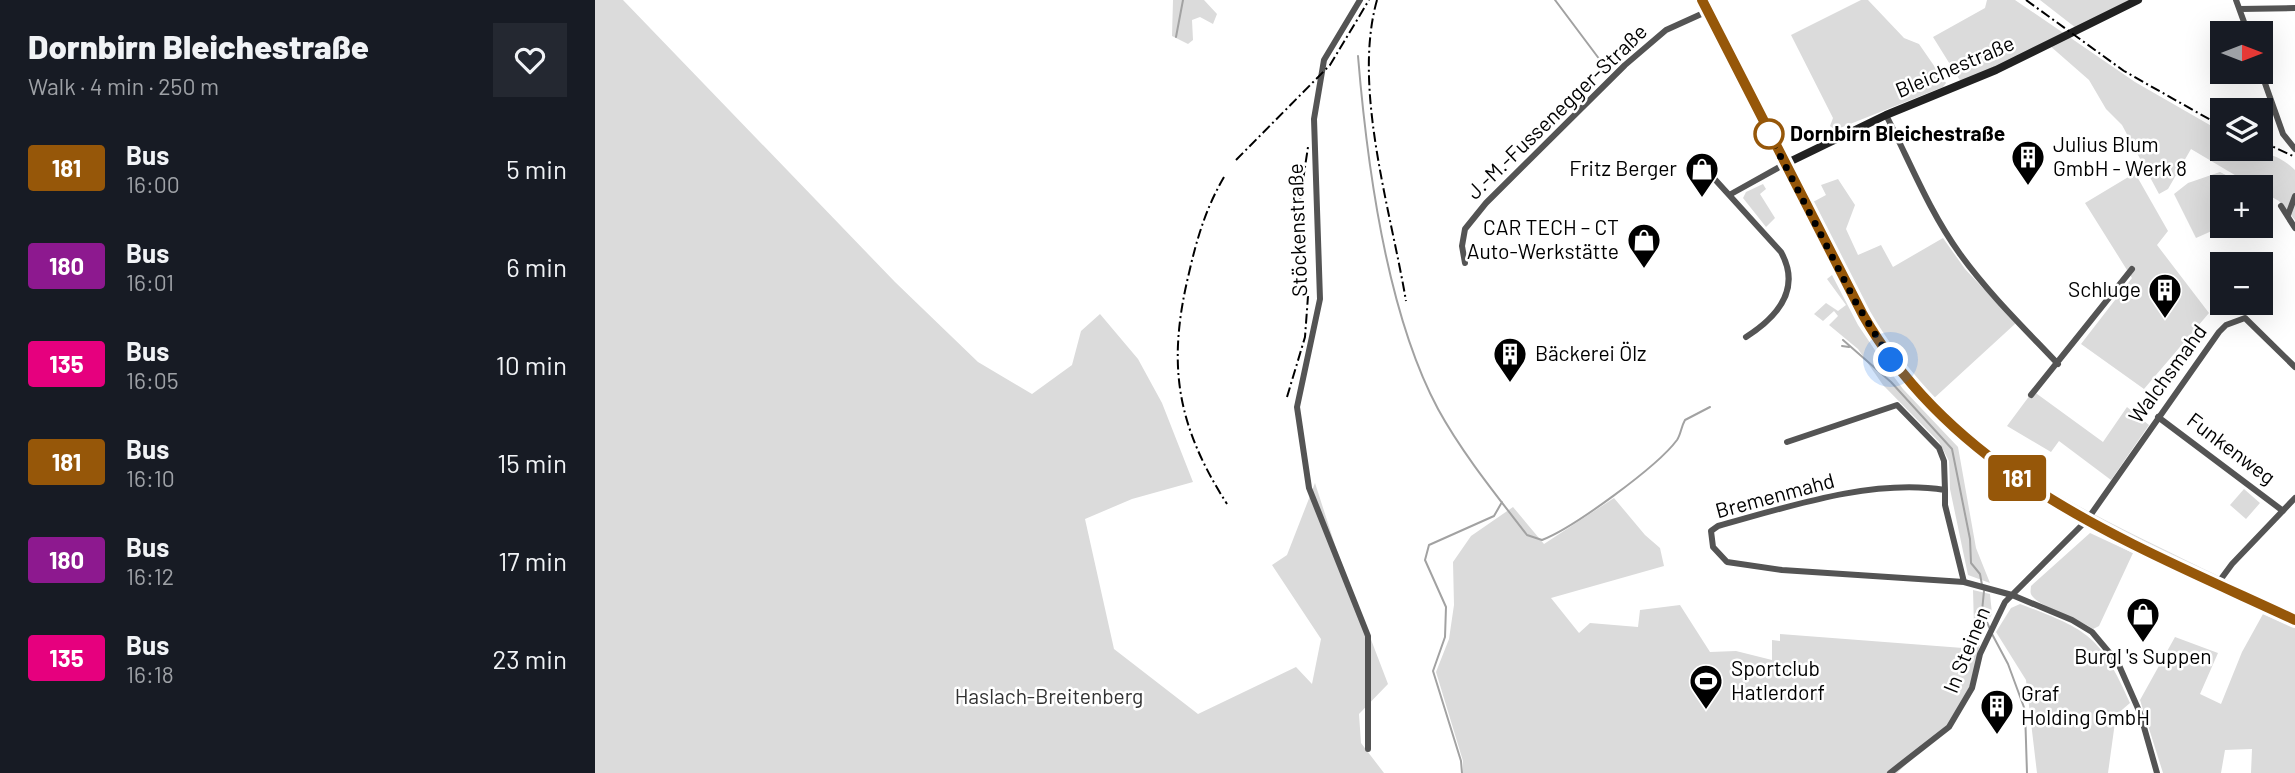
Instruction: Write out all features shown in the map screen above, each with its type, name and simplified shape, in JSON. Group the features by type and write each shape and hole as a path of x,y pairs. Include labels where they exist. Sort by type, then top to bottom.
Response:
{"main road":[{"path":"1702,0 1871,328 1912,387 1958,433 1995,463 2087,520 2295,620"},
{"name":"Bleichestraße","path":"1785,164 1886,116 1996,71 2138,0"}],"street":[{"name":"Stöckenstraße","path":"1360,0 1324,60 1314,119 1320,299 1297,407 1309,488 1368,636 1368,749"},
{"path":"2237,0 2244,21"},
{"path":"2239,9 2295,8"},
{"name":"J.-M.-Fussenegger-Straße","path":"1465,263 1462,246 1465,229 1486,203 1625,65 1666,30 1708,11"},
{"path":"2265,84 2283,134 2295,149"},
{"path":"1886,116 1931,209 1959,253 1984,285 2057,364"},
{"path":"1700,163 1781,252 1791,277 1780,306 1747,337"},
{"path":"1731,194 1785,164"},
{"path":"2288,215 2295,196"},
{"path":"2281,206 2295,228"},
{"path":"2031,395 2132,269"},
{"name":"Walchsmahd","path":"2012,595 2087,520 2219,332 2240,317 2245,318 2295,367"},
{"path":"1787,442 1897,405 1939,448 1944,461 1945,505 1964,582"},
{"name":"Funkenweg","path":"2158,417 2283,511"},
{"name":"Bremenmahd","path":"1945,490 1915,488 1830,497 1718,526 1711,531 1711,538 1718,555 1727,562 1758,568 1976,584 2012,595 2072,620 2092,632 2107,646 2119,663 2153,748 2157,773"},
{"path":"2218,583 2232,564 2295,498"},
{"name":"In Steinen","path":"1890,773 1949,727 1972,688 1994,623 2012,595"}],"green space":[{"name":"Haslach-Breitenberg","path":"595,0 623,0 895,282 978,362 1032,394 1072,365 1081,331 1100,314 1138,359 1162,403 1193,482 1132,499 1085,519 1114,649 1198,714 1296,667 1312,684 1321,639 1272,565 1287,555 1315,483 1336,548 1388,684 1359,714 1361,743 1384,773 595,773"},
{"path":"1173,0 1204,0 1217,14 1213,24 1200,17 1192,20 1193,40 1188,44 1172,36"},
{"path":"1861,0 1868,0 1904,38 1919,44 1946,83 1943,87 1835,130 1830,126 1833,118 1791,35"},
{"path":"1987,0 2015,0 2135,82 2210,125 2210,160 2191,149 2168,189 2159,194 2122,125 2106,109 2089,80 2049,45 1961,82 1933,37 1985,8"},
{"path":"2040,0 2132,0 2076,28"},
{"path":"2273,156 2287,163 2295,170 2295,220 2273,198 2273,175 2235,175 2211,161 2273,161"},
{"path":"2135,173 2168,231 2157,245 2209,313 2144,389 2081,344 2132,278 2085,203"},
{"path":"2210,175 2210,232 2196,238 2174,194 2188,183"},
{"path":"1838,179 1855,205 1846,229 1858,255 1881,245 1893,267 1943,238 1965,269 2016,323 1932,400 1894,352 1870,314 1813,202 1826,195 1821,185"},
{"path":"1763,184 1766,189 1760,194 1775,218 1766,227 1743,198 1746,192"},
{"path":"1832,275 1858,325 1883,362 1903,389 1958,447 1976,548 1990,583 1968,575 1950,489 1949,461 1939,442 1883,385 1858,349 1829,325 1838,316 1834,311 1823,321 1814,314 1826,303 1838,311 1846,305 1827,279"},
{"path":"2033,391 2103,442 2127,407 2149,425 2111,480 2059,441 2051,452 2007,426"},
{"path":"2244,489 2260,503 2246,519 2230,505"},
{"path":"1614,498 1645,535 1660,548 1664,566 1551,598 1579,633 1590,623 1638,627 1640,610 1680,605 1710,652 1736,651 1772,660 1772,640 1780,641 1780,634 1963,648 1980,645 1969,689 1952,721 1897,773 1463,773 1463,761 1436,672 1449,639 1454,605 1453,562 1471,536 1513,507 1544,544"},
{"path":"2090,533 2133,553 2099,626 2093,629 2044,605 2031,594 2031,586"},
{"path":"1973,590 1990,594 1992,614 1980,635 1974,627"},
{"path":"2020,604 2077,629 2100,649 2110,662 2130,703 2116,715 2108,773 2037,773 2026,680 1996,632 2011,608"},
{"path":"2263,614 2295,628 2295,773 2251,773 2252,749 2225,750 2221,773 2163,773 2140,700 2175,637 2218,653 2200,694 2221,704 2242,652"}],"waterway":[{"path":"1176,37 1183,0"},
{"path":"1555,0 1609,72"},
{"path":"1358,56 1367,143 1382,237 1405,328 1420,370 1447,425 1480,474 1527,535 1542,540 1593,510 1667,452 1677,440 1685,420 1710,407"},
{"path":"1843,340 1891,382 1952,449 1970,539 1971,563 1980,574 1982,585"},
{"path":"1842,346 1849,347"},
{"path":"1462,773 1461,761 1433,671 1445,637 1446,607 1425,560 1429,545 1494,516 1502,502"},
{"path":"1984,591 1982,611 1990,629"},
{"path":"1992,634 2008,664 2025,710 2027,773"}],"railway":[{"path":"1236,160 1330,65 1369,0"},
{"path":"1377,0 1370,35 1371,110 1406,301"},
{"path":"2026,0 2124,71 2210,120"},
{"path":"1300,200 1308,147"},
{"path":"2273,147 2295,157"},
{"path":"1224,177 1207,212 1192,260 1182,306 1178,365 1181,393 1196,447 1227,504"},
{"path":"1287,397 1305,337 1308,296"}],"bus line":[{"name":"181","path":"1702,0 1863,315 1881,346 1922,399 1967,442 2048,498 2123,538 2295,620"}],"place":[{"name":"Dornbirn Bleichestraße","path":"1769,134"},
{"name":"Julius Blum GmbH - Werk 8","path":"2028,187"},
{"name":"Fritz Berger","path":"1702,199"},
{"name":"CAR TECH – CT Auto-Werkstätte","path":"1644,270"},
{"name":"Schluge","path":"2165,320"},
{"name":"Bäckerei Ölz","path":"1510,384"},
{"name":"Burgl 's Suppen","path":"2143,644"},
{"name":"Sportclub Hatlerdorf","path":"1706,711"},
{"name":"Graf Holding GmbH","path":"1997,736"}],"route":[{"path":"1769,134 1855,301 1891,360"}]}
